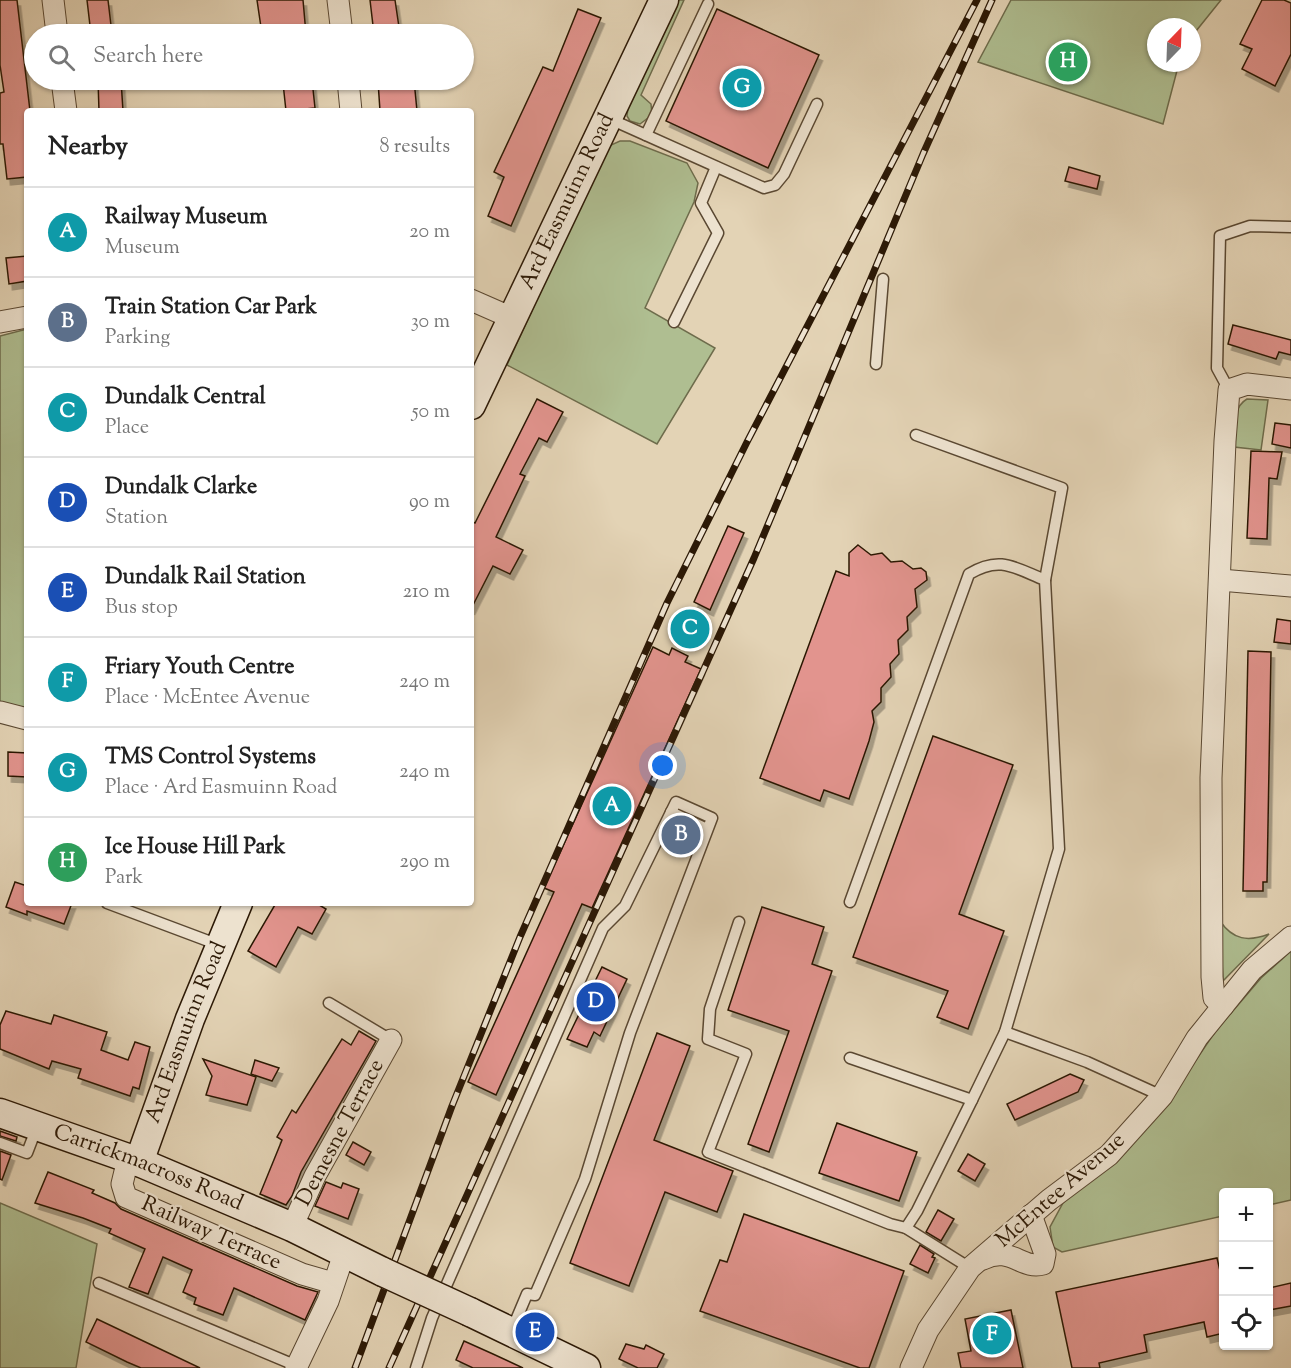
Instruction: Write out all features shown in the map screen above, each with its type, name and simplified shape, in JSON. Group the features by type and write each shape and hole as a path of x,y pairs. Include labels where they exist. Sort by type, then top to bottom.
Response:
{"street":[{"path":"53,0 56,24"},
{"path":"338,0 341,24"},
{"name":"Ard Easmuinn Road","path":"474,399 664,0"},
{"path":"63,90 66,108"},
{"path":"349,90 351,108"},
{"path":"474,301 512,318"},
{"path":"0,322 24,318"},
{"path":"1223,1006 1214,998 1212,976 1211,778 1229,390 1247,384 1291,389"},
{"path":"1220,580 1291,586"},
{"path":"0,712 24,718"},
{"name":"Ard Easmuinn Road","path":"134,1160 237,906"},
{"name":"McEntee Avenue","path":"911,1368 928,1330 975,1264 1031,1215 1109,1155 1162,1096 1197,1038 1252,970 1291,937"},
{"name":"Demesne Terrace","path":"292,1227 315,1176 391,1040"},
{"name":"Carrickmacross Road","path":"0,1113 134,1160 292,1227 346,1255"},
{"name":"Railway Terrace","path":"134,1160 122,1184 126,1197 302,1274 333,1283"},
{"path":"975,1264 992,1255 1004,1253 1037,1266 1043,1264 1046,1254 1031,1215"},
{"path":"296,1367 346,1255 586,1368"}],"lane":[{"path":"646,135 708,4"},
{"path":"608,118 764,188 775,185 784,174 817,104"},
{"path":"674,322 718,233 701,203 716,167"},
{"path":"1229,390 1217,368 1220,236 1250,226 1291,227"},
{"path":"876,364 884,279"},
{"path":"906,1228 917,1211 1005,1032 1059,849 1044,580 1062,488 916,435"},
{"path":"850,902 969,574 992,563 1006,564 1044,580"},
{"path":"511,1332 527,1294 535,1294 585,1179 630,1033 712,818 673,807"},
{"path":"673,807 707,829"},
{"path":"416,1368 432,1318 603,928 625,906 673,807"},
{"path":"115,906 219,945"},
{"path":"740,922 710,1009 708,1039 746,1054 708,1152 890,1224 906,1228 975,1264"},
{"path":"329,1003 391,1040"},
{"path":"1005,1032 1087,1062 1162,1096"},
{"path":"850,1058 972,1100"},
{"path":"0,1143 27,1153 37,1127"},
{"path":"99,1283 296,1367"}],"green space":[{"path":"679,0 684,0 641,95 651,104 652,115 640,124 630,121 627,116 628,108"},
{"path":"1011,0 1221,0 1201,25 1201,18 1147,18 1147,72 1177,72 1163,124 978,62"},
{"path":"620,141 630,141 687,163 698,183 694,202 645,308 715,348 657,444 507,365 603,155 611,145"},
{"path":"24,330 24,707 0,703 0,336"},
{"path":"1247,399 1268,400 1261,450 1234,447 1236,414 1238,408"},
{"path":"1220,921 1230,932 1242,938 1269,934 1223,981"},
{"path":"1291,951 1291,1200 1273,1204 1273,1188 1219,1188 1219,1217 1062,1252 1053,1247 1050,1227 1063,1203 1179,1085 1215,1032 1261,978"},
{"path":"0,1203 97,1244 76,1368 0,1368"}],"building":[{"path":"0,0 17,0 24,60 24,90 28,90 30,108 24,108 24,177 7,179 3,144 0,144 0,93 4,92 0,65"},
{"path":"87,0 108,0 111,24 90,24"},
{"path":"257,0 303,0 305,24 261,24"},
{"path":"370,0 395,0 399,24 373,24"},
{"path":"1262,0 1284,0 1291,3 1291,54 1275,86 1242,69 1252,49 1240,44"},
{"path":"578,9 601,18 511,226 488,216 504,177 494,172 543,67 553,71"},
{"path":"717,9 819,55 768,168 666,121"},
{"path":"98,90 122,90 123,108 99,108"},
{"path":"284,90 313,90 315,108 286,108"},
{"path":"379,90 415,90 417,108 380,108"},
{"path":"1069,167 1100,176 1097,189 1065,181"},
{"path":"24,256 24,282 9,284 6,258"},
{"path":"1233,325 1291,340 1291,355 1279,352 1276,359 1228,344"},
{"path":"537,399 563,412 547,442 539,438 520,474 525,476 496,537 523,550 510,574 493,566 474,603 475,523"},
{"path":"1275,423 1291,425 1291,448 1272,444"},
{"path":"1251,451 1282,452 1277,479 1269,478 1267,539 1247,538"},
{"path":"728,526 744,533 710,610 694,602"},
{"path":"858,545 871,555 882,553 891,562 902,561 913,569 921,568 926,572 927,580 915,589 917,607 907,617 908,630 898,640 899,654 890,664 891,677 881,688 881,702 872,711 874,722 849,799 824,790 820,801 760,778 836,571 849,576 849,553"},
{"path":"1277,619 1291,621 1291,644 1274,642"},
{"path":"653,647 669,655 672,648 688,656 685,662 701,669 592,908 582,904 496,1095 468,1082 554,892 544,888"},
{"path":"1248,651 1271,652 1267,882 1263,882 1263,891 1243,891"},
{"path":"933,736 1013,765 959,914 1004,931 968,1029 937,1017 948,991 853,957"},
{"path":"8,752 24,753 24,777 8,776"},
{"path":"15,882 24,885 24,906 71,906 64,924 27,911 27,915 6,907"},
{"path":"274,906 321,906 326,909 312,934 298,927 276,967 248,951"},
{"path":"762,907 824,927 812,964 832,971 769,1152 748,1144 789,1031 728,1010"},
{"path":"602,967 627,979 600,1036 594,1032 587,1047 567,1039"},
{"path":"6,1011 51,1024 54,1015 107,1032 101,1050 128,1060 135,1042 150,1047 139,1089 133,1087 130,1096 78,1078 81,1069 52,1061 49,1069 0,1049 0,1025"},
{"path":"359,1031 376,1041 301,1172 292,1196 286,1205 260,1194 282,1140 277,1137 292,1110 296,1113 342,1039 351,1045"},
{"path":"657,1033 690,1046 654,1140 733,1171 717,1212 665,1192 629,1286 570,1263"},
{"path":"203,1059 256,1077 247,1105 206,1095 212,1076"},
{"path":"255,1060 279,1068 272,1081 251,1074"},
{"path":"1070,1074 1084,1080 1078,1092 1015,1120 1007,1104"},
{"path":"837,1123 917,1152 899,1201 819,1173"},
{"path":"0,1131 17,1137 16,1141 0,1136"},
{"path":"353,1142 371,1152 364,1165 346,1155"},
{"path":"0,1151 11,1155 2,1180 0,1179"},
{"path":"968,1154 985,1164 975,1181 958,1171"},
{"path":"48,1172 94,1190 92,1193 115,1203 121,1209 297,1286 318,1292 305,1320 234,1288 223,1315 194,1304 196,1298 183,1292 192,1270 163,1257 148,1294 129,1287 145,1249 109,1233 111,1229 35,1203"},
{"path":"326,1182 341,1188 343,1183 359,1189 348,1219 315,1206"},
{"path":"938,1210 954,1219 941,1241 926,1232"},
{"path":"744,1214 904,1271 869,1368 860,1368 700,1311 720,1260 727,1262"},
{"path":"920,1245 934,1254 932,1257 935,1258 928,1273 910,1264"},
{"path":"1217,1258 1219,1334 1207,1337 1204,1322 1144,1335 1147,1352 1099,1363 1100,1368 1072,1368 1056,1292"},
{"path":"1291,1283 1291,1306 1273,1309 1273,1287"},
{"path":"1011,1310 1023,1368 961,1368 958,1353 971,1351 965,1319"},
{"path":"97,1319 200,1368 141,1368 127,1362 86,1342"},
{"path":"464,1341 523,1368 473,1368 456,1360"},
{"path":"626,1344 644,1349 646,1345 664,1354 657,1368 638,1368 619,1359"}],"railway":[{"path":"355,1368 452,1106 520,937 667,603 747,442 977,0"},
{"path":"389,1368 754,558 923,154 992,0"}],"place":[{"name":"Ice House Hill Park","path":"1068,62"},
{"name":"TMS Control Systems","path":"742,88"},
{"name":"Dundalk Central","path":"690,629"},
{"name":"Railway Museum","path":"612,806"},
{"name":"Train Station Car Park","path":"681,835"},
{"name":"Dundalk Clarke","path":"596,1002"},
{"name":"Dundalk Rail Station","path":"535,1332"},
{"name":"Friary Youth Centre","path":"992,1335"}]}
